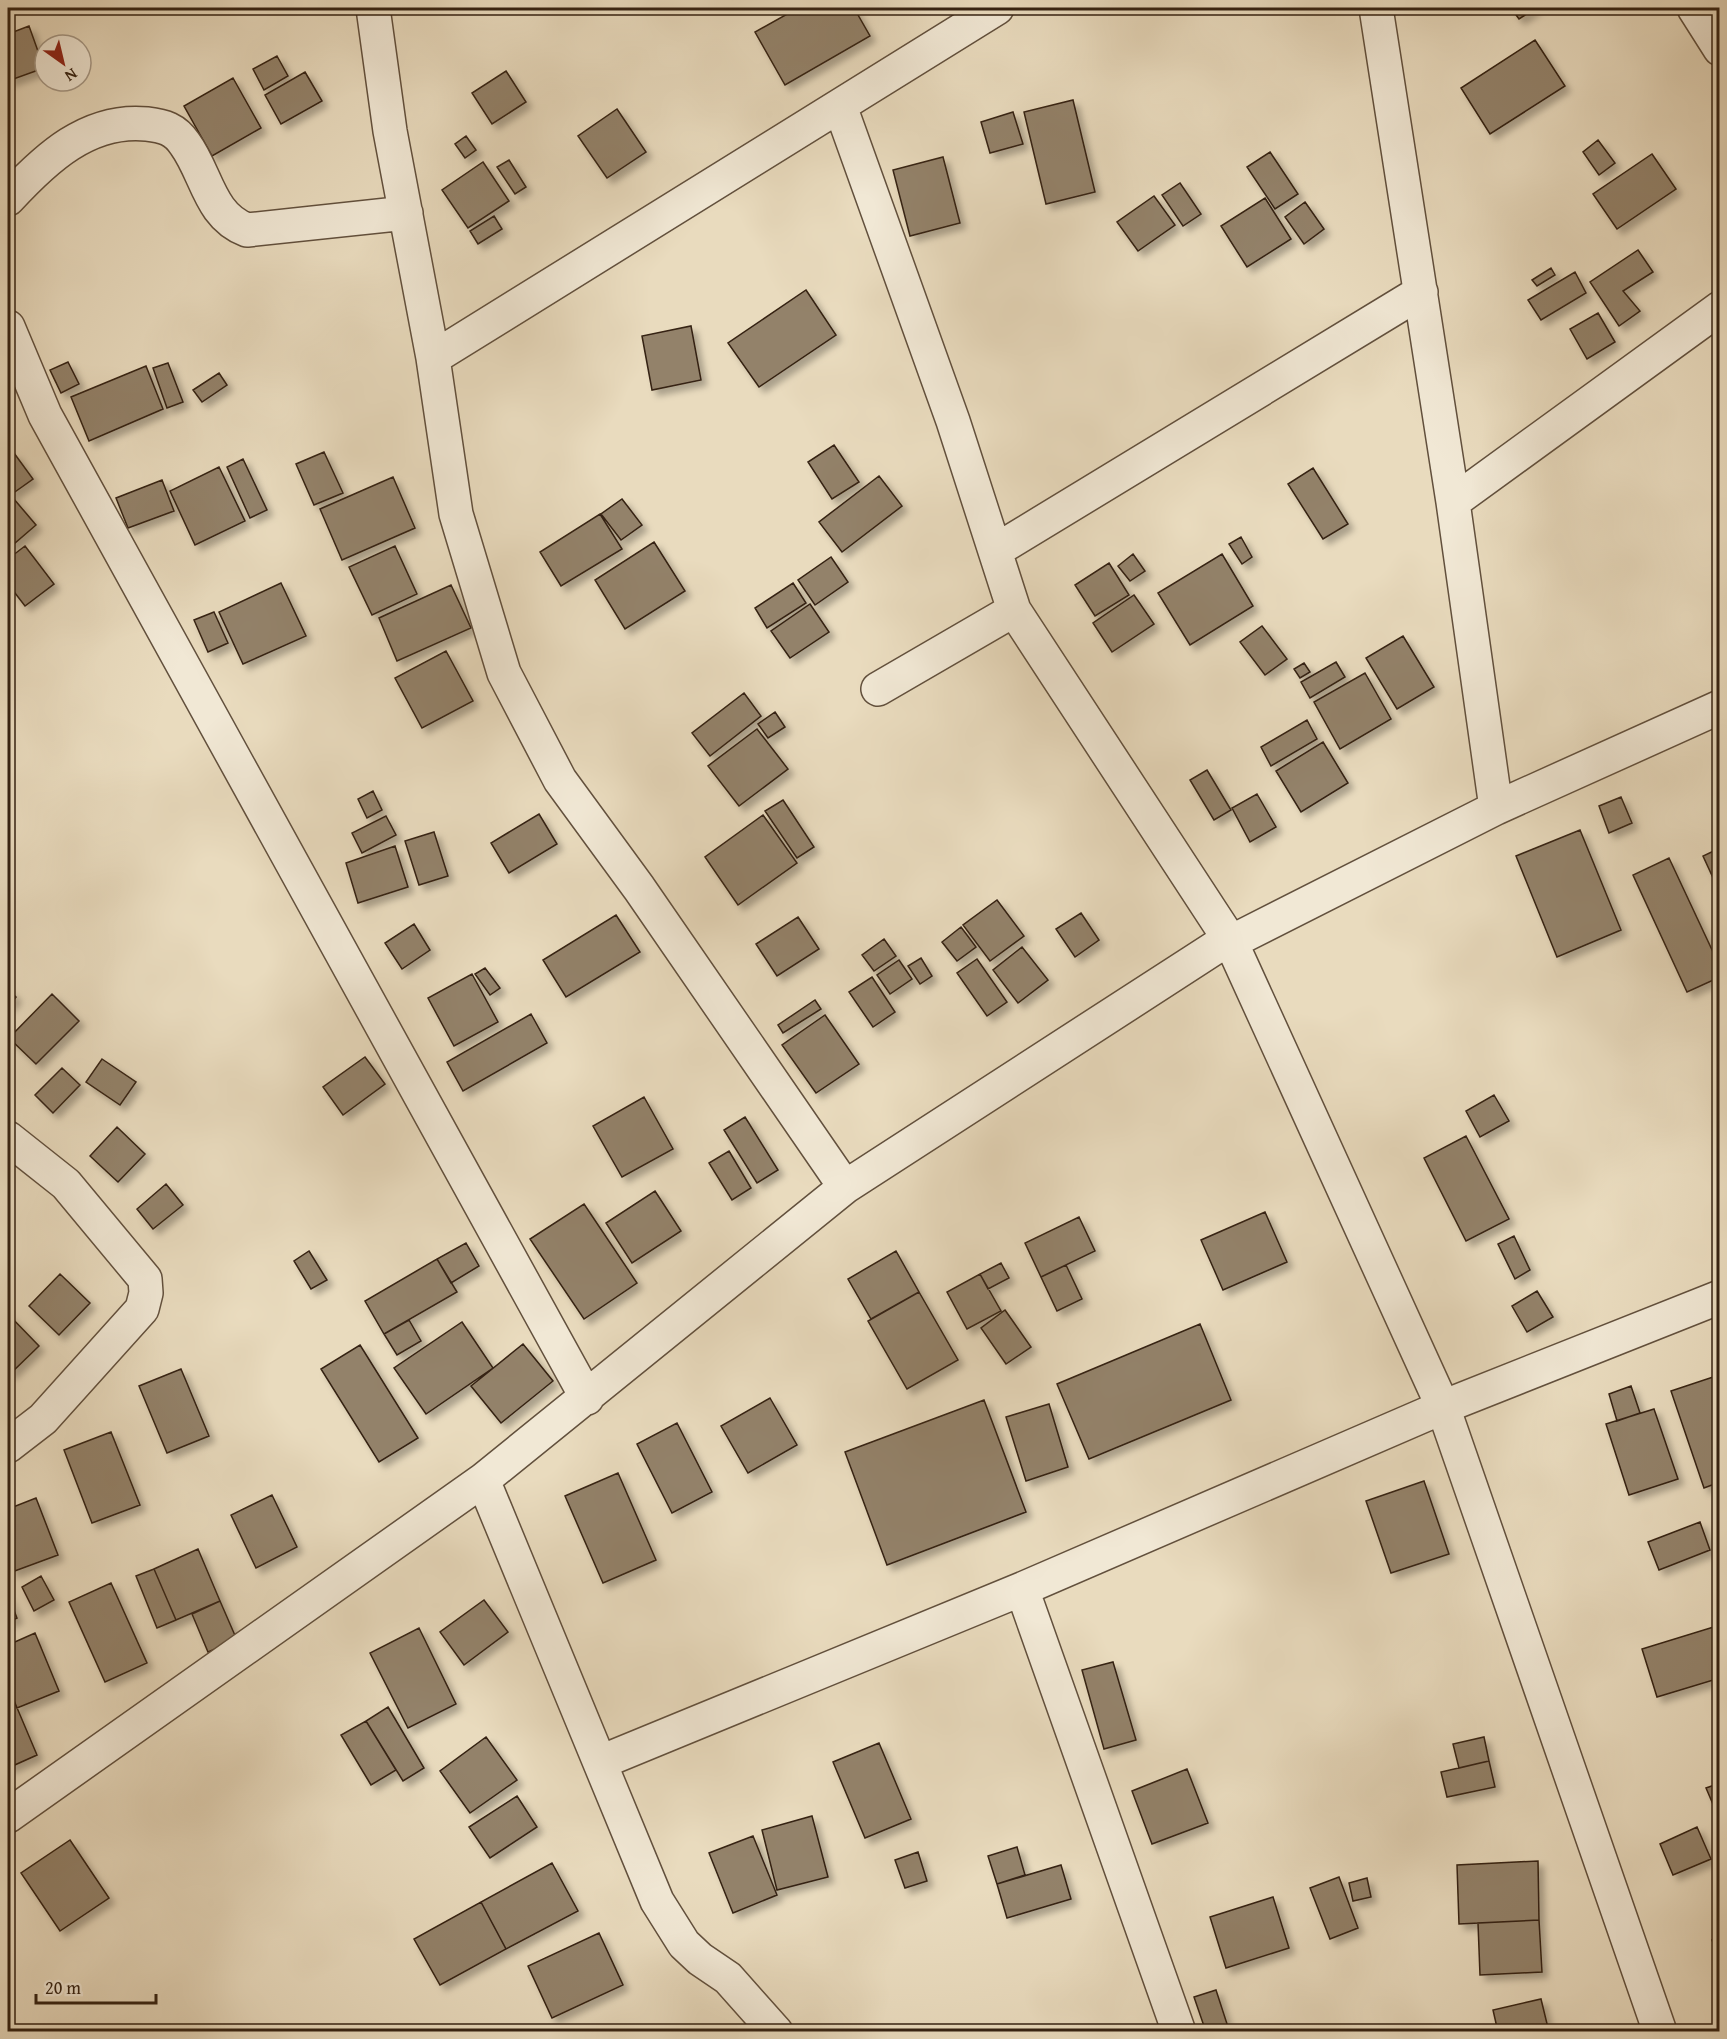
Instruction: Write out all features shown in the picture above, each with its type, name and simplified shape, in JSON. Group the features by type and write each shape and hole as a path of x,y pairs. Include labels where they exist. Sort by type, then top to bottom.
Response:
{"street":[{"path":"373,8 390,131 433,358 456,514 504,673 560,780 639,888 845,1187"},
{"path":"433,358 997,8"},
{"path":"1376,8 1454,502 1496,808"},
{"path":"1694,8 1719,49"},
{"path":"840,106 953,421 1014,610 1231,942 1443,1407 1660,2031"},
{"path":"8,199 42,163 72,142 107,126 136,123 168,126 185,143 218,210 232,225 247,230 406,213"},
{"path":"994,551 1421,292"},
{"path":"1454,502 1719,308"},
{"path":"8,327 45,415 587,1398"},
{"path":"878,689 1014,610"},
{"path":"8,1816 483,1480 845,1187 1215,947 1231,942 1496,808 1719,707"},
{"path":"8,1138 66,1184 145,1279 146,1293 142,1309 89,1371 43,1419 8,1446"},
{"path":"601,1762 1022,1589 1443,1407 1719,1297"},
{"path":"483,1480 657,1901 684,1944 700,1959 728,1978 776,2031"},
{"path":"1022,1589 1179,2031"}],"building":[{"path":"798,8 854,8 870,36 785,85 755,32"},
{"path":"1511,8 1536,8 1519,19"},
{"path":"29,26 33,37 33,72 8,81 8,34"},
{"path":"1535,40 1565,86 1490,134 1461,88"},
{"path":"277,56 288,76 264,90 253,69"},
{"path":"506,71 526,102 492,124 472,93"},
{"path":"305,72 322,101 281,124 265,95"},
{"path":"233,78 261,128 212,156 184,106"},
{"path":"1073,100 1095,192 1046,204 1024,112"},
{"path":"617,109 646,152 607,178 578,136"},
{"path":"1013,112 1023,144 990,153 981,122"},
{"path":"466,136 476,150 465,158 455,144"},
{"path":"1598,140 1615,163 1599,175 1583,152"},
{"path":"1270,152 1298,194 1275,209 1247,167"},
{"path":"1652,154 1676,189 1617,229 1593,194"},
{"path":"943,157 960,223 910,236 893,170"},
{"path":"509,160 526,187 515,194 497,167"},
{"path":"483,162 509,201 468,228 442,190"},
{"path":"1180,183 1201,214 1183,226 1162,195"},
{"path":"1154,196 1175,225 1138,251 1117,222"},
{"path":"1265,198 1291,239 1247,267 1221,226"},
{"path":"1305,202 1324,229 1304,244 1285,217"},
{"path":"494,216 502,229 478,244 470,231"},
{"path":"1638,250 1653,272 1623,291 1640,311 1619,326 1590,282"},
{"path":"1551,268 1555,275 1537,286 1532,280"},
{"path":"1575,272 1586,293 1541,320 1528,300"},
{"path":"806,290 836,335 759,387 728,343"},
{"path":"1598,313 1615,342 1587,359 1570,329"},
{"path":"691,326 701,380 652,390 642,336"},
{"path":"68,362 79,384 61,393 50,370"},
{"path":"168,363 183,402 167,408 153,368"},
{"path":"146,366 163,409 89,441 71,397"},
{"path":"219,373 227,385 202,402 193,390"},
{"path":"834,445 859,482 832,499 808,462"},
{"path":"324,452 343,493 314,505 296,464"},
{"path":"14,453 33,479 12,494 8,487 8,458"},
{"path":"243,459 267,510 250,518 227,467"},
{"path":"219,467 245,521 195,545 170,491"},
{"path":"1313,468 1348,524 1323,539 1288,484"},
{"path":"879,476 902,506 842,552 819,522"},
{"path":"393,477 415,528 342,560 320,509"},
{"path":"162,480 174,511 128,528 116,498"},
{"path":"8,492 36,525 8,549"},
{"path":"622,499 642,525 621,540 601,514"},
{"path":"600,514 622,549 561,586 540,552"},
{"path":"1241,537 1252,557 1242,564 1229,544"},
{"path":"654,542 685,591 625,629 595,580"},
{"path":"25,546 54,584 25,606 8,584 8,559"},
{"path":"395,546 417,594 372,615 349,567"},
{"path":"1133,554 1145,571 1130,581 1118,566"},
{"path":"1222,554 1253,606 1190,645 1158,593"},
{"path":"831,557 848,582 815,605 798,580"},
{"path":"1109,563 1129,595 1095,616 1075,585"},
{"path":"281,583 306,636 243,664 219,612"},
{"path":"793,583 806,603 767,628 755,608"},
{"path":"451,585 471,628 397,661 379,618"},
{"path":"1134,595 1154,624 1112,652 1093,623"},
{"path":"810,604 829,632 790,658 771,631"},
{"path":"214,612 228,643 208,652 194,620"},
{"path":"1262,626 1287,659 1265,675 1240,642"},
{"path":"1403,636 1434,687 1397,709 1366,658"},
{"path":"446,651 473,701 422,728 395,678"},
{"path":"1336,662 1345,677 1310,698 1301,682"},
{"path":"1304,663 1310,672 1300,678 1294,669"},
{"path":"1365,673 1391,719 1340,749 1314,702"},
{"path":"744,693 761,716 710,756 692,733"},
{"path":"775,712 785,727 768,738 758,724"},
{"path":"1307,720 1317,739 1271,766 1261,747"},
{"path":"757,729 788,769 739,806 708,766"},
{"path":"1323,742 1348,783 1301,812 1276,771"},
{"path":"1207,770 1231,810 1214,820 1190,780"},
{"path":"373,791 382,810 367,818 358,799"},
{"path":"1257,794 1276,827 1250,842 1232,808"},
{"path":"1621,797 1632,823 1609,833 1599,806"},
{"path":"783,800 814,847 797,858 765,811"},
{"path":"539,814 557,844 509,873 491,843"},
{"path":"763,815 797,863 738,905 705,857"},
{"path":"386,816 396,835 362,853 352,833"},
{"path":"1580,830 1621,930 1557,957 1516,856"},
{"path":"434,832 448,876 419,885 405,841"},
{"path":"395,846 408,887 358,903 346,863"},
{"path":"1720,848 1720,893 1703,856"},
{"path":"1669,858 1720,967 1720,977 1687,992 1633,875"},
{"path":"997,900 1024,936 990,961 963,925"},
{"path":"1081,913 1099,940 1075,957 1056,929"},
{"path":"616,915 640,952 566,997 543,960"},
{"path":"798,917 819,949 777,976 756,944"},
{"path":"414,924 430,950 402,969 385,943"},
{"path":"961,927 976,947 957,961 942,942"},
{"path":"884,939 896,956 874,971 862,955"},
{"path":"1022,947 1048,980 1018,1003 993,970"},
{"path":"921,958 932,976 920,984 908,966"},
{"path":"977,959 1007,1002 987,1016 957,973"},
{"path":"899,960 912,979 890,994 877,975"},
{"path":"485,968 500,988 490,995 475,974"},
{"path":"472,974 498,1022 454,1046 428,998"},
{"path":"872,977 895,1012 873,1027 849,992"},
{"path":"8,989 16,997 8,1007"},
{"path":"52,994 79,1021 36,1064 9,1038"},
{"path":"815,1000 821,1009 783,1033 778,1025"},
{"path":"531,1014 547,1043 463,1091 447,1062"},
{"path":"825,1015 859,1064 816,1093 782,1045"},
{"path":"365,1057 385,1084 343,1115 323,1087"},
{"path":"102,1059 136,1082 120,1105 86,1082"},
{"path":"62,1068 80,1085 53,1113 35,1095"},
{"path":"1494,1095 1509,1121 1480,1137 1466,1111"},
{"path":"644,1097 673,1149 622,1177 593,1126"},
{"path":"745,1117 778,1170 757,1183 724,1130"},
{"path":"117,1127 145,1154 118,1182 90,1156"},
{"path":"1466,1136 1509,1219 1466,1241 1424,1158"},
{"path":"729,1151 751,1188 732,1200 709,1163"},
{"path":"166,1184 183,1205 153,1229 137,1209"},
{"path":"655,1191 681,1231 632,1263 606,1223"},
{"path":"584,1204 637,1283 584,1319 530,1239"},
{"path":"1265,1212 1287,1262 1223,1290 1201,1240"},
{"path":"1079,1217 1095,1251 1041,1277 1025,1243"},
{"path":"1514,1236 1530,1270 1515,1279 1498,1244"},
{"path":"466,1243 479,1266 451,1283 437,1259"},
{"path":"309,1251 327,1280 311,1289 294,1261"},
{"path":"896,1251 919,1292 871,1319 848,1279"},
{"path":"437,1259 457,1292 384,1334 365,1301"},
{"path":"1001,1263 1009,1278 988,1289 980,1274"},
{"path":"1066,1265 1082,1299 1057,1311 1041,1277"},
{"path":"60,1274 90,1303 59,1335 29,1306"},
{"path":"980,1274 1001,1311 967,1329 947,1292"},
{"path":"1537,1291 1553,1317 1527,1332 1512,1306"},
{"path":"919,1292 958,1360 907,1389 868,1321"},
{"path":"1005,1310 1031,1347 1006,1364 981,1328"},
{"path":"8,1314 39,1346 10,1374 8,1371"},
{"path":"409,1320 421,1341 397,1355 384,1334"},
{"path":"462,1322 493,1368 426,1414 394,1368"},
{"path":"1200,1324 1231,1400 1089,1459 1057,1384"},
{"path":"523,1344 553,1381 501,1423 471,1386"},
{"path":"360,1345 418,1438 379,1462 321,1369"},
{"path":"181,1369 209,1436 167,1453 139,1386"},
{"path":"1719,1375 1720,1482 1704,1488 1671,1391"},
{"path":"1631,1386 1640,1413 1617,1421 1609,1394"},
{"path":"770,1398 797,1445 748,1473 721,1426"},
{"path":"984,1400 1026,1512 887,1565 845,1452"},
{"path":"1049,1404 1068,1467 1026,1481 1006,1417"},
{"path":"1654,1409 1678,1479 1629,1495 1606,1424"},
{"path":"677,1423 712,1492 672,1513 637,1444"},
{"path":"111,1432 140,1505 92,1523 64,1450"},
{"path":"618,1473 656,1560 603,1583 565,1496"},
{"path":"1424,1481 1449,1554 1391,1573 1366,1501"},
{"path":"272,1495 297,1547 256,1568 231,1515"},
{"path":"36,1498 58,1555 12,1572 8,1558 8,1509"},
{"path":"1700,1522 1710,1550 1659,1570 1648,1542"},
{"path":"198,1549 220,1601 176,1620 154,1569"},
{"path":"154,1569 176,1620 157,1628 136,1576"},
{"path":"41,1576 54,1600 34,1611 22,1587"},
{"path":"111,1583 147,1663 105,1682 69,1602"},
{"path":"8,1595 17,1618 8,1622"},
{"path":"484,1600 508,1632 464,1665 440,1632"},
{"path":"220,1601 237,1640 208,1652 192,1614"},
{"path":"1720,1625 1720,1678 1657,1697 1642,1649"},
{"path":"419,1628 456,1704 408,1728 370,1653"},
{"path":"35,1633 59,1691 17,1708 8,1685 8,1645"},
{"path":"1113,1662 1136,1740 1104,1749 1082,1670"},
{"path":"15,1703 37,1755 8,1768 8,1707"},
{"path":"388,1707 424,1768 403,1781 366,1721"},
{"path":"366,1721 396,1770 371,1785 341,1735"},
{"path":"486,1737 517,1780 470,1813 440,1771"},
{"path":"1484,1737 1489,1761 1459,1768 1453,1744"},
{"path":"879,1743 911,1819 865,1838 833,1762"},
{"path":"1489,1761 1495,1787 1447,1797 1441,1772"},
{"path":"1187,1769 1208,1823 1152,1844 1132,1791"},
{"path":"1720,1783 1720,1815 1718,1816 1706,1788"},
{"path":"517,1796 537,1827 490,1858 469,1827"},
{"path":"812,1816 828,1877 777,1890 762,1830"},
{"path":"1697,1827 1711,1859 1673,1875 1660,1844"},
{"path":"753,1836 777,1895 733,1913 709,1853"},
{"path":"70,1840 109,1898 60,1931 21,1873"},
{"path":"1017,1847 1025,1875 997,1884 988,1856"},
{"path":"918,1852 927,1881 905,1888 895,1860"},
{"path":"1538,1861 1539,1920 1459,1924 1457,1865"},
{"path":"552,1863 578,1911 506,1949 481,1902"},
{"path":"1061,1865 1071,1899 1007,1918 997,1884"},
{"path":"1339,1877 1358,1928 1330,1939 1310,1888"},
{"path":"1367,1878 1371,1897 1353,1901 1349,1883"},
{"path":"1273,1897 1289,1948 1226,1968 1210,1917"},
{"path":"481,1902 506,1949 440,1985 414,1939"},
{"path":"1539,1920 1542,1972 1480,1975 1478,1923"},
{"path":"599,1933 623,1985 552,2018 528,1966"},
{"path":"1720,1937 1720,1962 1712,1940"},
{"path":"1216,1990 1229,2030 1206,2032 1194,1997"},
{"path":"1541,1999 1549,2032 1498,2032 1493,2010"}]}
